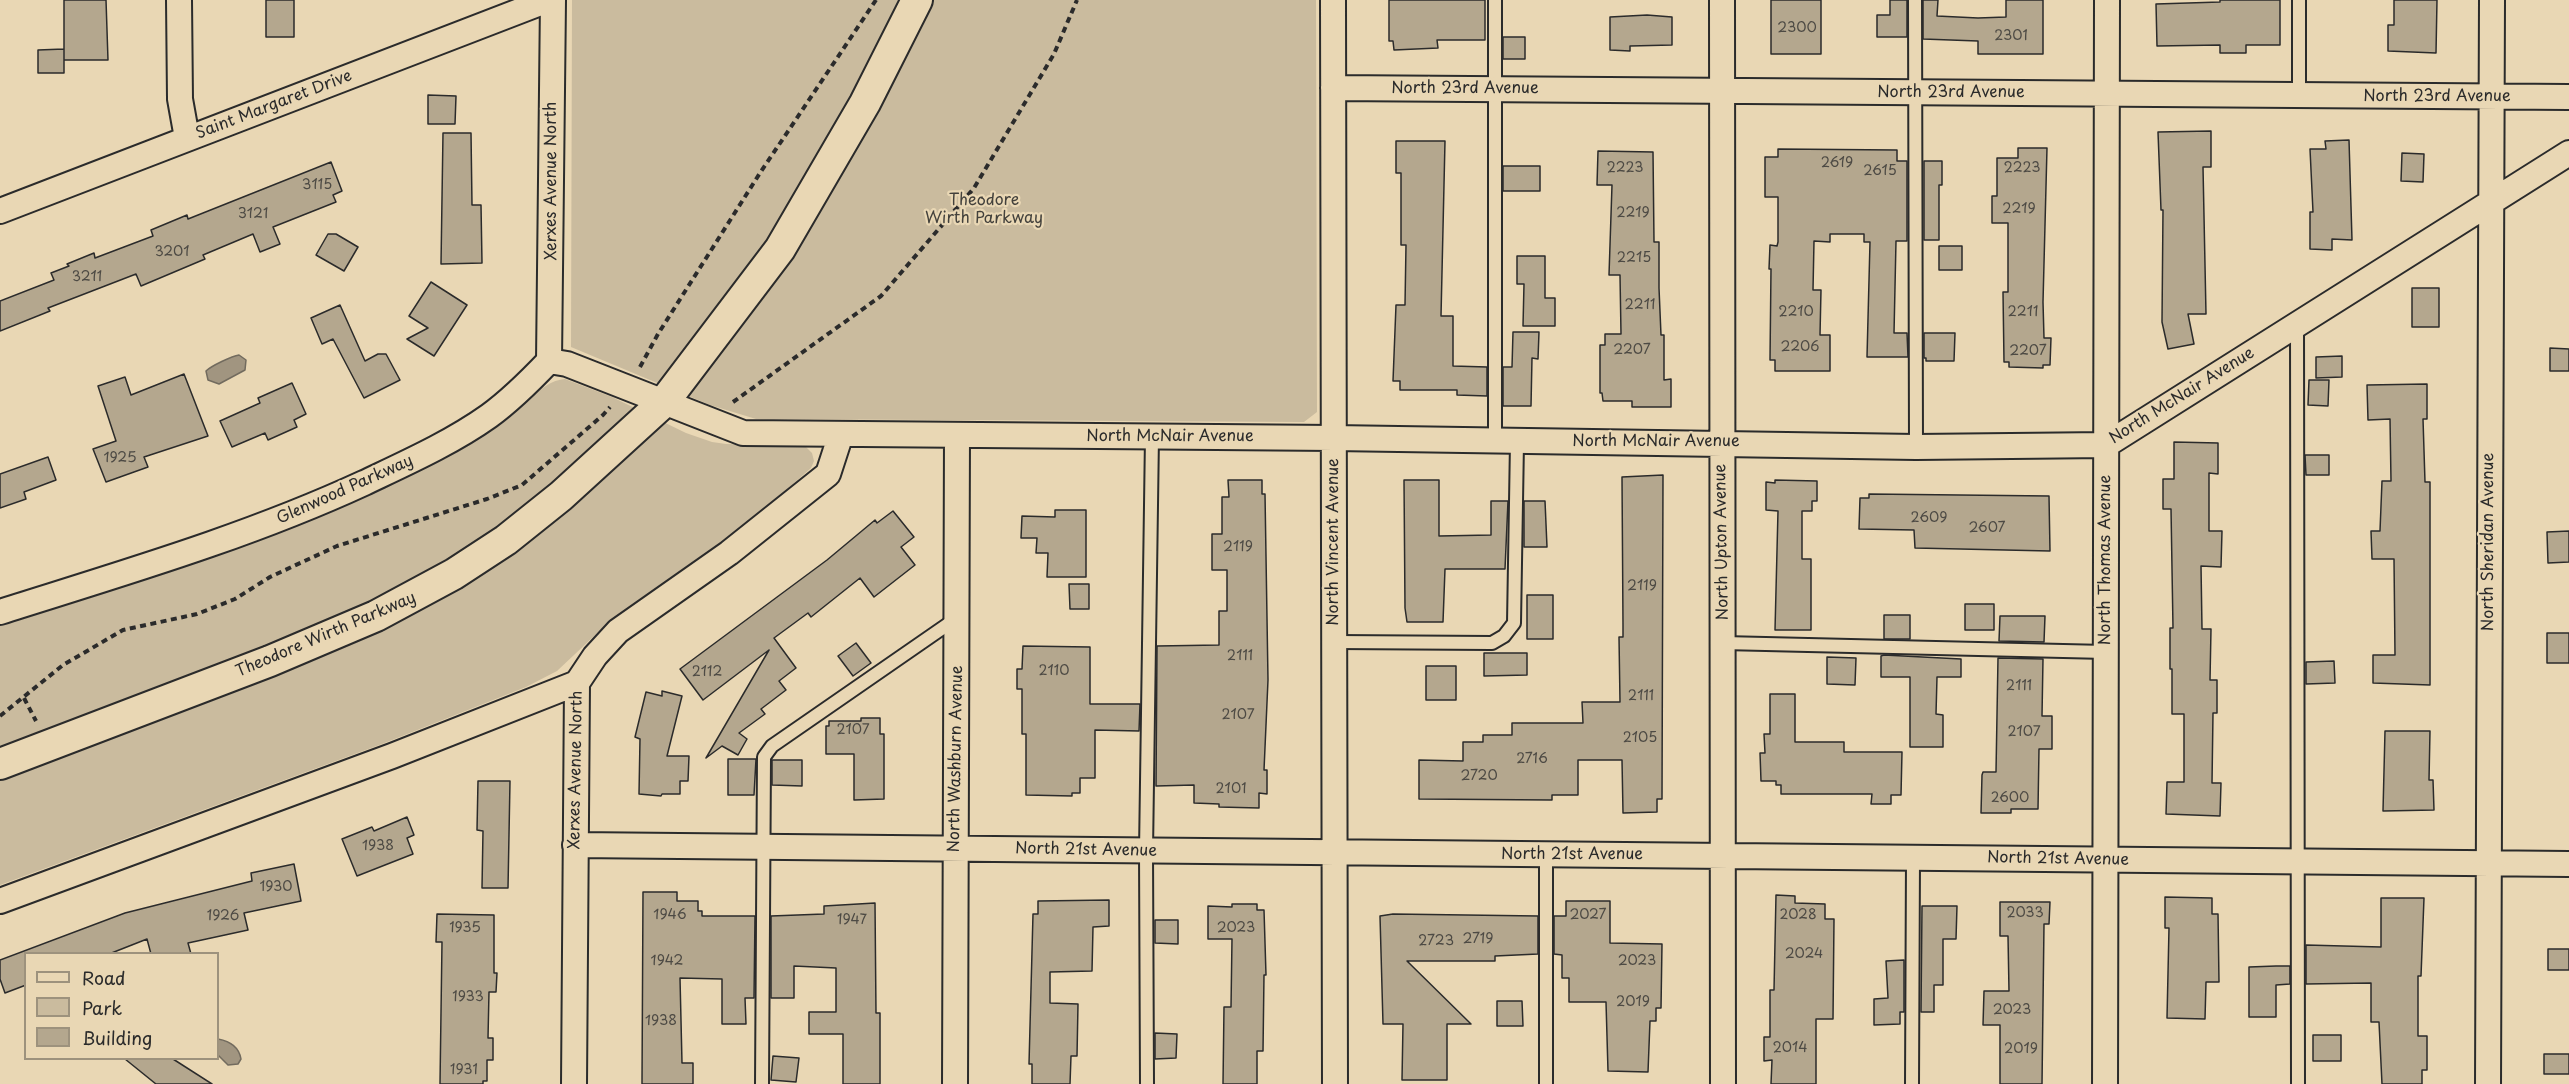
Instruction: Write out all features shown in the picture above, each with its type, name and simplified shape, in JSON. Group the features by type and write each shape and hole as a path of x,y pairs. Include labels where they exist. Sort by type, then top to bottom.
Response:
{"street":[{"path":"178,0 180,99 187,138"},
{"name":"Saint Margaret Drive","path":"0,211 549,0"},
{"name":"Xerxes Avenue North","path":"549,361 553,0"},
{"name":"Theodore Wirth Parkway","path":"0,764 310,645 419,595 497,545 561,496 664,402 780,249 865,103 917,0"},
{"name":"North Vincent Avenue","path":"1333,0 1335,1084"},
{"name":"North Upton Avenue","path":"1722,0 1723,1084"},
{"name":"North Thomas Avenue","path":"2105,1084 2107,0"},
{"name":"North Sheridan Avenue","path":"2488,1084 2492,0"},
{"name":"North 23rd Avenue","path":"1333,88 2569,98"},
{"name":"North McNair Avenue","path":"664,402 743,433 1721,442 1916,447 2106,445 2569,153"},
{"path":"549,361 567,364 664,402"},
{"name":"Glenwood Parkway","path":"0,612 212,544 334,496 439,446 488,417 522,390 549,361"},
{"name":"Xerxes Avenue North","path":"574,1084 577,683 595,656 618,631 729,553 828,474 841,434"},
{"name":"North Washburn Avenue","path":"954,1084 958,618 957,435"},
{"path":"0,901 392,756 577,683"},
{"name":"North 21st Avenue","path":"575,845 2569,864"}],"lane":[{"path":"1335,642 1492,643 1504,636 1514,623 1495,89 1495,0"},
{"path":"1914,0 1916,447"},
{"path":"2299,0 2299,96"},
{"path":"2297,324 2298,1084"},
{"path":"1147,1084 1146,851 1152,436"},
{"path":"762,1084 764,757 772,746 958,618"},
{"path":"1723,643 2106,652"},
{"path":"1546,854 1546,1084"},
{"path":"1912,858 1912,1084"}],"path":[{"path":"703,417 736,400 881,296 974,188 1054,54 1077,0"}],"green space":[{"name":"Theodore Wirth Parkway","path":"572,0 1316,0 1317,412 1304,422 756,419 710,405 571,347"},
{"path":"565,379 612,397 686,433 712,442 805,446 812,453 814,461 811,468 721,544 609,622 557,671 526,687 382,744 0,885 0,626 194,563 337,509 409,476 460,449 500,425 547,385"}],"shaded area":[{"path":"239,355 246,360 245,370 219,384 208,380 206,371"},
{"path":"219,1039 230,1043 240,1055 241,1059 238,1064 228,1065 219,1056"}],"building":[{"path":"64,0 106,0 108,60 64,60"},
{"path":"266,0 294,0 294,37 266,37"},
{"path":"1389,0 1485,0 1485,40 1437,40 1438,48 1394,50 1393,41 1389,41"},
{"path":"1771,0 1821,0 1821,54 1771,54"},
{"path":"1890,0 1907,0 1907,37 1877,37 1877,15 1890,15"},
{"path":"1923,0 1938,0 1937,16 1978,18 2006,17 2006,0 2043,0 2043,54 1978,54 1978,41 1923,39"},
{"path":"2220,0 2280,0 2280,45 2246,45 2246,53 2220,53 2220,45 2157,46 2156,4 2220,2"},
{"path":"2394,0 2437,0 2436,53 2388,51 2388,25 2394,25"},
{"path":"1647,15 1672,17 1672,45 1630,46 1630,51 1610,50 1610,17"},
{"path":"1503,37 1525,37 1525,59 1503,59"},
{"path":"64,49 64,73 38,73 38,50"},
{"path":"428,95 456,96 455,124 428,124"},
{"path":"2211,131 2211,167 2203,167 2206,314 2188,314 2194,344 2168,349 2162,322 2163,210 2161,210 2158,132"},
{"path":"443,133 471,133 472,205 481,205 482,263 441,264"},
{"path":"2349,140 2352,240 2332,239 2332,250 2310,249 2310,212 2313,212 2310,149 2326,149 2325,141"},
{"path":"1396,141 1445,141 1441,316 1453,316 1453,366 1487,367 1487,396 1457,395 1457,390 1400,390 1400,381 1393,381 1396,305 1405,305 1406,245 1401,245 1401,173 1396,173"},
{"path":"2018,148 2047,148 2043,302 2044,338 2051,338 2050,365 2043,365 2043,368 2009,367 2009,362 2004,362 2003,292 2008,292 2008,223 1992,223 1992,196 1997,196 1997,158 2018,158"},
{"path":"1778,149 1897,150 1897,161 1907,161 1907,241 1896,241 1894,333 1907,333 1908,357 1867,357 1870,242 1864,242 1864,234 1830,234 1830,242 1814,241 1813,290 1821,290 1820,335 1830,335 1830,371 1775,371 1775,360 1770,360 1771,269 1769,269 1770,245 1777,246 1778,242 1778,197 1765,197 1765,157 1778,157"},
{"path":"1598,151 1653,152 1654,242 1659,242 1664,380 1671,379 1671,407 1632,407 1632,401 1603,401 1602,393 1600,393 1600,345 1605,345 1605,334 1621,334 1620,275 1609,275 1612,185 1597,185"},
{"path":"2402,153 2424,154 2423,182 2401,181"},
{"path":"1924,161 1942,161 1942,185 1939,185 1939,240 1924,240"},
{"path":"331,162 342,191 333,195 336,202 273,227 280,244 260,252 253,234 203,255 205,259 141,286 136,274 48,308 50,311 0,331 0,301 54,280 51,273 69,266 67,264 94,253 95,258 153,236 151,230 187,215 188,219"},
{"path":"1503,166 1540,166 1540,191 1503,191"},
{"path":"328,234 336,234 358,247 344,271 316,255"},
{"path":"1939,246 1962,246 1962,270 1939,270"},
{"path":"1517,256 1545,256 1545,298 1555,298 1555,326 1523,326 1524,284 1517,284"},
{"path":"431,282 467,305 434,356 407,339 428,328 409,316"},
{"path":"2412,288 2439,288 2439,327 2412,327"},
{"path":"340,305 365,361 378,354 386,354 400,380 364,398 333,339 322,344 311,318"},
{"path":"1513,332 1539,332 1538,359 1532,358 1531,406 1503,406 1503,367 1512,367"},
{"path":"1924,333 1955,333 1954,361 1926,361"},
{"path":"2550,348 2569,349 2569,371 2550,371"},
{"path":"2342,356 2342,377 2316,378 2316,357"},
{"path":"184,374 208,436 144,457 148,467 106,482 93,449 116,441 98,386 125,377 131,395"},
{"path":"2309,380 2329,380 2328,406 2308,405"},
{"path":"292,383 306,414 294,420 297,427 268,440 265,433 232,447 220,421 260,403 258,398"},
{"path":"2427,384 2427,419 2423,419 2425,482 2430,482 2430,685 2373,683 2373,655 2395,655 2394,559 2372,559 2371,531 2380,531 2382,481 2391,481 2390,419 2368,420 2367,385"},
{"path":"2174,442 2218,443 2218,474 2209,473 2209,531 2222,531 2221,567 2201,566 2202,629 2211,629 2210,680 2217,680 2217,713 2213,713 2212,783 2221,783 2220,816 2166,814 2167,782 2184,782 2184,714 2172,714 2171,509 2163,509 2163,479 2174,479"},
{"path":"2305,455 2329,455 2329,475 2306,475"},
{"path":"48,457 56,480 24,492 26,499 0,508 0,474"},
{"path":"1663,475 1662,799 1657,799 1657,812 1623,813 1622,760 1578,760 1578,795 1552,795 1552,800 1419,799 1419,760 1463,761 1463,742 1483,742 1483,735 1512,735 1512,723 1583,723 1582,702 1620,702 1619,637 1623,637 1622,477"},
{"path":"1228,480 1262,480 1262,494 1265,494 1268,680 1264,770 1267,770 1267,794 1259,793 1259,808 1219,807 1219,804 1194,803 1194,785 1156,786 1157,646 1219,645 1219,611 1227,611 1227,570 1212,570 1212,534 1222,534 1222,497 1229,497"},
{"path":"1404,480 1439,480 1439,536 1491,535 1491,501 1508,501 1505,569 1445,569 1443,622 1407,622"},
{"path":"1775,480 1817,481 1817,501 1812,501 1812,511 1802,511 1802,559 1811,559 1811,630 1775,630 1778,511 1766,510 1766,482 1775,483"},
{"path":"1869,494 2049,496 2050,551 1915,548 1914,530 1859,529 1860,498 1869,498"},
{"path":"1524,501 1545,501 1547,547 1524,547"},
{"path":"1055,510 1086,510 1086,577 1047,577 1048,553 1036,553 1037,538 1021,538 1022,516 1055,517"},
{"path":"893,511 914,537 901,547 915,565 874,597 860,578 811,617 808,613 774,638 796,668 779,681 786,690 761,709 765,714 739,733 747,739 738,755 722,746 706,758 769,650 703,700 680,669 827,560 875,520 877,523"},
{"path":"2569,531 2569,562 2548,563 2547,532"},
{"path":"1069,584 1089,584 1089,609 1070,609"},
{"path":"1527,595 1553,595 1553,639 1527,639"},
{"path":"1965,604 1994,604 1994,630 1965,630"},
{"path":"1884,615 1910,615 1910,639 1884,639"},
{"path":"2000,616 2045,616 2044,642 1999,641"},
{"path":"2547,633 2569,633 2569,663 2547,663"},
{"path":"856,643 871,663 853,676 838,656"},
{"path":"1023,646 1090,647 1090,704 1140,704 1139,731 1095,730 1095,778 1080,778 1080,793 1072,793 1072,796 1026,795 1026,734 1022,734 1022,689 1017,689 1017,669 1022,669"},
{"path":"1484,653 1527,653 1527,675 1484,676"},
{"path":"1881,656 1961,659 1961,677 1937,677 1936,714 1943,715 1943,747 1910,747 1910,677 1881,677"},
{"path":"1827,657 1856,658 1855,685 1827,684"},
{"path":"1998,658 2043,659 2042,716 2052,716 2052,749 2039,749 2038,809 2011,809 2011,813 1981,813 1983,772 1996,772"},
{"path":"2334,661 2335,683 2306,684 2306,662"},
{"path":"1426,666 1456,666 1456,700 1426,700"},
{"path":"662,691 682,696 667,756 689,756 688,781 680,781 680,794 662,794 661,796 639,794 640,739 635,737 646,692 662,696"},
{"path":"1770,694 1795,694 1795,742 1844,742 1844,752 1902,752 1901,795 1891,795 1891,804 1871,804 1872,794 1781,794 1781,785 1776,785 1776,781 1761,781 1760,753 1765,753 1764,734 1770,734"},
{"path":"861,718 880,718 880,734 884,734 884,799 854,800 854,754 826,754 826,726 829,726 829,721 861,721"},
{"path":"2385,731 2430,731 2429,780 2433,780 2434,810 2383,811"},
{"path":"728,759 756,759 754,795 728,795"},
{"path":"772,760 802,760 802,786 772,785"},
{"path":"478,781 510,781 508,888 482,888 483,831 477,830"},
{"path":"407,817 414,835 407,838 413,854 357,876 342,839 372,827 374,831"},
{"path":"294,864 301,901 244,913 248,930 188,943 190,952 150,952 147,939 114,952 24,952 24,986 5,993 0,979 0,960 125,913 252,881 251,873"},
{"path":"643,892 677,892 677,901 698,901 698,911 702,911 702,916 755,916 754,998 745,998 746,1024 722,1024 722,979 680,978 682,1063 693,1063 693,1084 642,1084"},
{"path":"1776,895 1795,896 1795,903 1825,904 1825,919 1834,919 1833,1019 1816,1019 1816,1084 1771,1084 1772,1060 1764,1061 1764,1037 1770,1037 1770,990 1774,990"},
{"path":"2165,897 2212,898 2212,914 2218,914 2219,982 2206,982 2205,1019 2167,1018 2169,928 2165,928"},
{"path":"2381,898 2424,898 2421,976 2418,976 2418,1036 2427,1036 2427,1070 2422,1070 2422,1084 2382,1084 2379,1022 2371,1022 2371,983 2306,984 2306,945 2381,947"},
{"path":"1109,900 1109,926 1093,927 1092,971 1050,972 1050,1003 1078,1004 1077,1056 1071,1056 1070,1084 1032,1084 1032,1064 1029,1064 1033,914 1038,914 1038,901"},
{"path":"1566,901 1610,901 1610,943 1662,944 1661,1008 1656,1008 1656,1021 1650,1021 1648,1072 1608,1071 1606,1002 1569,1002 1569,978 1562,978 1562,955 1554,954 1554,916 1566,916"},
{"path":"2000,902 2050,902 2049,924 2044,924 2042,1084 2000,1084 2000,1025 1983,1025 1984,991 2009,991 2008,936 2000,936"},
{"path":"875,903 876,1013 880,1013 880,1084 843,1084 843,1034 809,1034 809,1012 836,1012 836,968 794,966 794,998 771,998 771,916 824,914 824,906"},
{"path":"1232,904 1257,904 1257,910 1264,910 1266,975 1264,975 1263,1051 1257,1051 1257,1084 1223,1084 1224,1007 1231,1007 1232,939 1208,939 1208,906 1232,907"},
{"path":"1922,906 1957,906 1956,939 1943,939 1943,985 1934,985 1934,1012 1921,1012"},
{"path":"437,914 494,915 494,973 497,973 496,992 489,992 488,1038 493,1038 493,1060 487,1060 487,1081 483,1081 483,1084 440,1084 442,942 436,942"},
{"path":"1393,914 1538,916 1538,954 1495,956 1495,961 1407,961 1471,1024 1447,1024 1447,1080 1402,1080 1403,1024 1383,1024 1380,916"},
{"path":"1155,920 1178,920 1178,944 1155,943"},
{"path":"2548,949 2569,949 2569,970 2548,970"},
{"path":"1904,960 1904,1012 1900,1012 1900,1024 1874,1025 1874,999 1888,998 1886,961"},
{"path":"2290,966 2290,984 2276,985 2276,1017 2249,1017 2249,967"},
{"path":"1497,1001 1522,1001 1523,1026 1497,1026"},
{"path":"1155,1033 1177,1034 1176,1058 1155,1059"},
{"path":"2313,1035 2341,1035 2341,1061 2313,1061"},
{"path":"2544,1054 2569,1054 2569,1074 2544,1074"},
{"path":"773,1056 799,1058 796,1082 771,1080"},
{"path":"126,1060 175,1060 212,1084 156,1084"}]}
